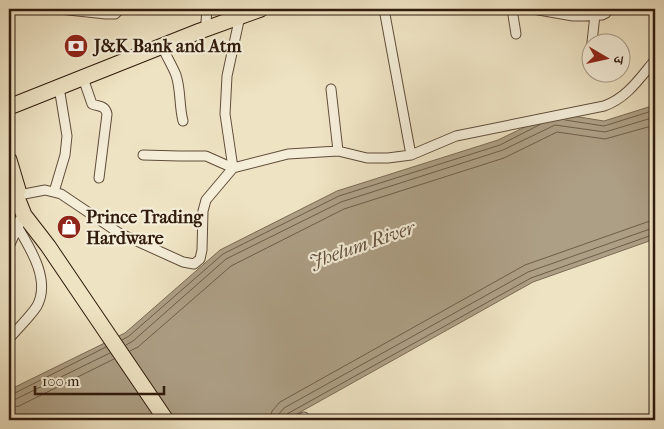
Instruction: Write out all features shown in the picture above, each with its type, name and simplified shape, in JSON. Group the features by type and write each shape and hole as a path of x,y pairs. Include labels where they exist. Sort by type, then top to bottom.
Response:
{"main road":[{"path":"9,97 207,15 261,9"},
{"path":"9,107 162,46 240,12"},
{"path":"9,160 20,220 48,246 166,420"},
{"path":"9,180 17,197"}],"street":[{"path":"59,9 115,14 120,9"},
{"path":"384,9 411,155"},
{"path":"512,9 516,34"},
{"path":"533,9 573,16 605,14 608,9"},
{"path":"233,168 225,114 227,76 240,12"},
{"path":"594,32 596,15"},
{"path":"162,46 176,74 183,121"},
{"path":"17,197 45,190 61,194 119,232 183,262 194,264 200,259 202,250 203,211 206,200 233,168 288,154 338,151 367,158 411,155 456,136 604,106 625,95 655,60"},
{"path":"83,78 92,104 104,108 107,114 99,178"},
{"path":"54,192 65,155 67,136 59,88"},
{"path":"331,89 338,151"},
{"path":"143,155 206,156 233,168"},
{"path":"9,244 20,220"},
{"path":"9,339 36,307 42,294 42,283 20,220"}],"water":[{"name":"Jhelum River","path":"655,105 655,239 533,282 286,420 9,420 9,390 125,333 220,250 337,191 498,140 554,113 604,121"}],"place":[{"name":"J&K Bank and Atm","path":"76,46"},
{"name":"Prince Trading Hardware","path":"69,227"}]}
